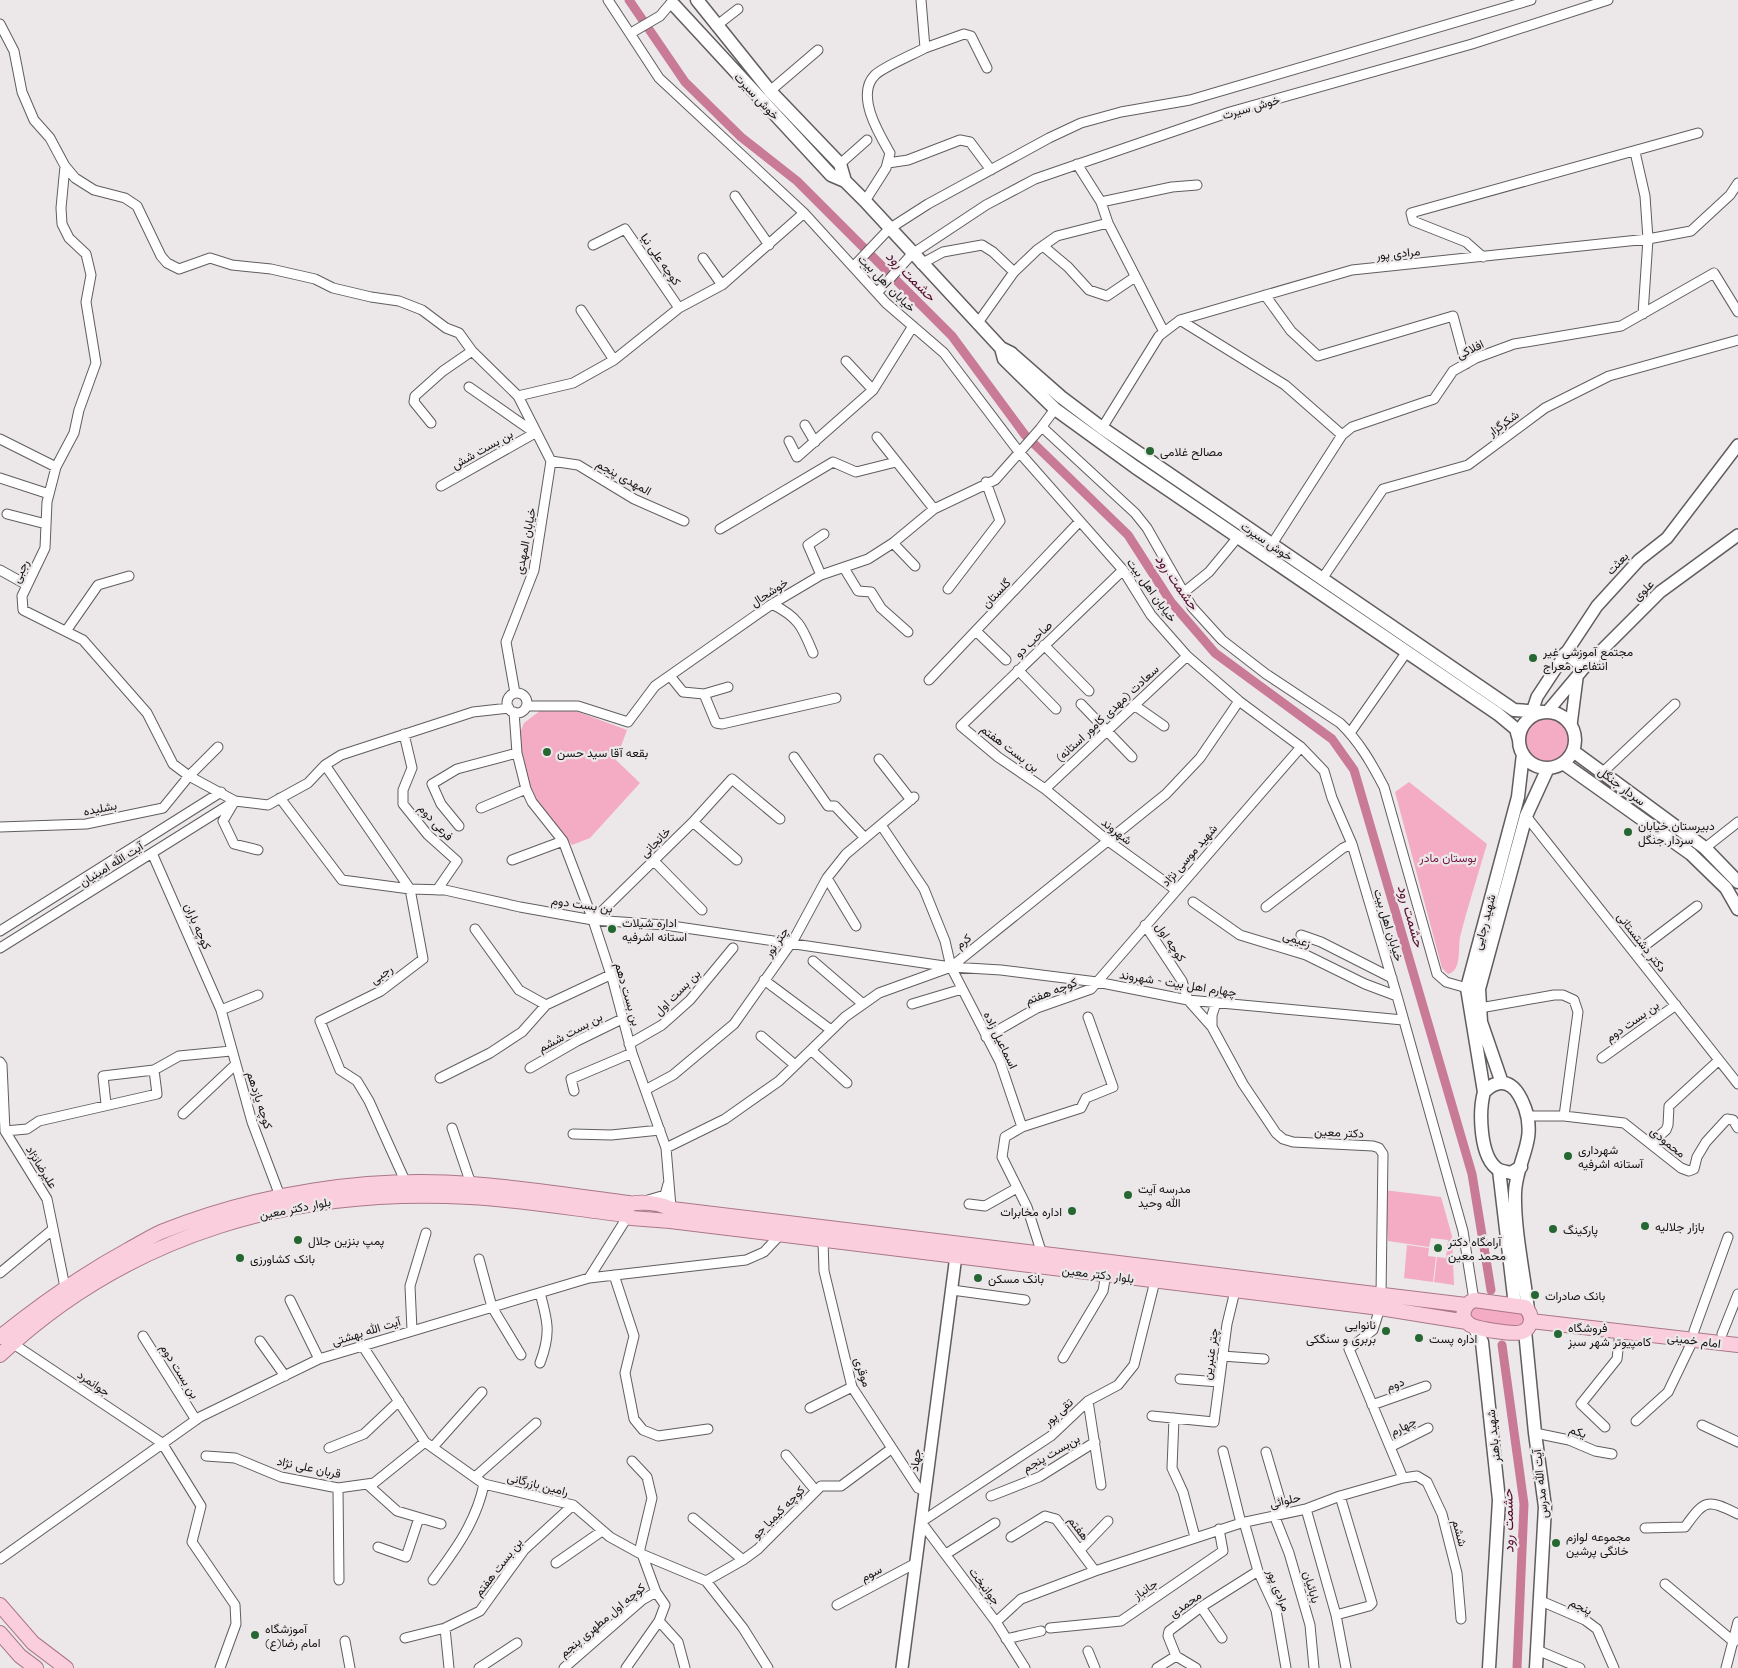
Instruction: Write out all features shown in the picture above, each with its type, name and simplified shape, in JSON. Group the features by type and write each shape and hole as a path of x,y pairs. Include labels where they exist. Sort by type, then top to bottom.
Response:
{"main road":[{"path":"671,3 682,5 690,0"},
{"name":"خوش سیرت","path":"698,0 716,26 770,91 840,164 845,182"},
{"name":"خوش سیرت","path":"671,3 830,175 845,182 865,201 977,324 1001,348 1011,353 1060,397 1102,428 1514,710 1541,712"},
{"name":"خوش سیرت","path":"1001,348 1004,359 1055,409 1135,467 1511,724 1516,729 1519,740"},
{"path":"1462,690 1467,686 1470,679"},
{"path":"1541,712 1561,715 1571,725 1575,739 1573,751 1563,763 1548,768 1534,764 1523,754 1519,740 1520,733 1527,720 1541,712"},
{"name":"سردار جنگل","path":"1573,751 1705,848 1738,882"},
{"name":"شهید رجایی","path":"1499,1170 1492,1162 1483,1140 1480,1123 1484,1092 1467,988 1518,797 1523,754"},
{"path":"1563,763 1691,854 1726,888 1738,909"},
{"name":"شهید رجایی","path":"1502,1083 1481,1022 1479,988 1526,816 1548,768"},
{"path":"1484,1092 1497,1083 1507,1083 1514,1088 1527,1116 1528,1147 1515,1192 1529,1319"},
{"path":"1515,1305 1499,1170 1511,1173 1521,1167"},
{"name":"بلوار دکتر معین","path":"0,1355 3,1338 64,1287 96,1267 160,1233 228,1209 280,1196 338,1187 406,1183 471,1184 631,1209"},
{"name":"بلوار دکتر معین","path":"3,1338 52,1312 113,1272 165,1244 278,1209 339,1199 470,1197 631,1209"},
{"path":"631,1209 671,1212"},
{"name":"بلوار دکتر معین","path":"671,1212 781,1234 823,1240 957,1250 1042,1254 1380,1302 1470,1324 1517,1333 1529,1319 1515,1305 1470,1302 1380,1302 1235,1290 1155,1281 957,1250 671,1212"},
{"path":"1470,1302 1464,1314 1470,1324"},
{"name":"امام خمینی","path":"1529,1319 1582,1318 1694,1335 1738,1345"},
{"name":"امام خمینی","path":"1529,1319 1620,1331 1738,1336"},
{"name":"آیت الله مدرس","path":"1529,1319 1535,1433 1545,1507 1536,1668"},
{"name":"شهید باهنر","path":"1470,1324 1482,1342 1499,1500 1489,1668"},
{"path":"0,1605 33,1643 66,1668"},
{"path":"0,1633 20,1656 36,1668"}],"street":[{"name":"خیابان اهل بیت","path":"608,0 631,33 658,78 804,213 886,303 944,353 1021,450 1123,570 1151,614 1187,656 1239,701 1301,746 1324,771 1332,798 1352,844 1392,978 1463,1232 1470,1302"},
{"path":"921,0 925,48"},
{"name":"خوش سیرت","path":"889,229 928,204 1081,123 1121,112 1190,100 1531,0"},
{"name":"خوش سیرت","path":"912,254 986,205 1034,179 1230,112 1472,44 1608,0"},
{"path":"631,33 660,16 671,3"},
{"path":"716,26 738,9"},
{"path":"0,24 14,51 22,92 34,120 50,138 65,166 75,178 94,190 125,198 136,206 161,256 173,268 179,269 210,258 232,265 271,269 315,279 333,288 399,301 422,310 446,328 460,333 472,351 518,396 535,433 551,461"},
{"path":"865,201 886,168 890,153 879,134 867,98 868,85 875,74 925,48 964,34 971,36 988,68"},
{"path":"770,91 818,50"},
{"path":"1483,257 1466,242 1413,221 1411,213 1698,133"},
{"path":"840,164 867,140"},
{"path":"888,162 908,160 960,140 970,142 991,170"},
{"path":"1634,152 1645,196 1648,239 1643,314"},
{"path":"1077,164 1101,202 1108,223 1164,332"},
{"name":"رجبی","path":"65,166 61,208 62,224 69,238 86,254 91,275 86,302 96,364 79,410 74,433 56,467 49,494 45,548 22,596 23,610 83,640 147,713 173,764 189,776 235,801 268,805 308,783 325,765 341,755 472,712 512,710"},
{"name":"مرادی پور","path":"1102,428 1159,336 1180,320 1352,270 1648,239 1691,231 1730,195 1738,183"},
{"path":"1101,202 1172,186 1197,185"},
{"path":"734,196 769,245"},
{"path":"518,396 573,383 614,360 680,308 722,285 804,213"},
{"path":"977,324 1014,272 1043,246 1058,236 1108,223"},
{"name":"کوچه علی نیا","path":"593,245 624,229 680,308"},
{"path":"853,267 889,229"},
{"path":"921,264 943,252 982,245 993,252 1014,272"},
{"path":"1043,246 1068,267 1089,290 1108,296 1135,277"},
{"path":"877,293 912,254"},
{"path":"703,258 722,285"},
{"name":"افلاکی","path":"1272,544 1342,436 1352,427 1434,399 1453,371 1466,364 1514,344 1621,326 1714,273 1738,312"},
{"path":"1265,295 1291,331 1318,356 1453,316 1466,364"},
{"path":"581,310 614,360"},
{"path":"1180,320 1285,385 1342,436"},
{"path":"788,441 797,457 872,390 912,326"},
{"name":"شکرگزار","path":"1322,578 1383,489 1468,465 1544,408 1609,376 1738,340"},
{"path":"432,424 414,402 415,396 443,371 472,351"},
{"path":"846,361 872,390"},
{"path":"469,388 535,433"},
{"name":"خوشحال","path":"527,706 578,706 628,722 655,686 772,604 821,574 868,559 893,543 934,509 986,482 995,480 1041,428 1055,409"},
{"path":"805,425 815,442"},
{"path":"1041,428 1135,513 1147,528 1177,578 1183,593 1222,640 1266,674 1340,723 1350,733 1370,760 1384,787 1436,974 1446,982 1467,988"},
{"name":"بن بست شش","path":"440,486 535,433"},
{"path":"877,437 934,509"},
{"path":"0,440 56,467"},
{"name":"بعثت","path":"1541,712 1537,697 1597,606 1639,560 1668,538 1738,445"},
{"name":"المهدی پنجم","path":"551,461 578,466 626,495 684,521"},
{"name":"خيابان المهدی","path":"515,693 506,642 534,570 551,461"},
{"path":"720,529 834,462 856,472 896,462"},
{"path":"0,478 49,494"},
{"path":"948,589 1000,521 986,482"},
{"path":"7,514 46,524"},
{"name":"گلستان","path":"930,680 1080,521"},
{"path":"821,574 808,545 824,534"},
{"name":"علوی","path":"1541,712 1660,592 1738,535"},
{"path":"1183,593 1209,572 1238,537"},
{"path":"893,543 915,566"},
{"path":"844,568 858,592 871,592 881,608 908,632"},
{"path":"0,570 27,585"},
{"name":"صاحب دو","path":"961,726 1123,570"},
{"path":"66,631 98,585 129,576"},
{"path":"772,604 792,614 799,621 813,653"},
{"path":"976,632 1006,660"},
{"path":"1044,645 1089,691"},
{"path":"1350,733 1406,653"},
{"path":"1566,653 1581,673 1571,725"},
{"name":"سعادت (مهدی کامور استانه)","path":"1045,789 1187,656"},
{"path":"1018,670 1056,709"},
{"path":"670,676 683,692 704,694 728,687"},
{"path":"515,693 524,696 527,706 522,712 512,710 508,700 515,693"},
{"path":"704,694 716,723 722,724 836,698"},
{"name":"کرم","path":"666,1148 724,1119 779,1081 831,1030 879,993 951,967 1166,794 1193,766 1239,701"},
{"path":"1081,704 1132,757"},
{"path":"1603,772 1675,704"},
{"path":"1134,705 1164,726"},
{"name":"بن بست دهم","path":"512,710 517,753 526,789 532,802 563,841 593,920 629,1044 666,1148 671,1212"},
{"name":"بن بست هفتم","path":"961,726 998,756 1045,789"},
{"name":"فرعی دوم","path":"404,734 412,768 403,790 403,804 428,835 457,861 437,890"},
{"name":"شهید موسی نژاد","path":"1098,982 1144,926 1301,746"},
{"name":"بشلیده","path":"0,827 86,824 163,808 189,776 218,747"},
{"path":"459,826 441,804 432,784 456,770 517,753"},
{"path":"794,757 828,806 835,806 865,838"},
{"name":"چتر نور","path":"646,1090 673,1075 734,1024 790,945 827,878 846,854 913,799 879,759"},
{"name":"رجبی","path":"325,765 410,889 423,958 381,992 320,1022 340,1070 357,1081 369,1101 406,1183"},
{"name":"خانجانی","path":"593,920 693,822 732,779 780,819"},
{"path":"481,808 526,789"},
{"name":"شهروند","path":"1045,789 1107,840 1176,890"},
{"name":"آیت الله امینیان","path":"0,931 221,792"},
{"name":"بن بست دوم","path":"280,798 342,880 410,889 437,890 593,920 665,925 790,945 951,967"},
{"path":"235,801 223,821 234,844 258,850"},
{"name":"آیت الله امینیان","path":"0,948 235,801"},
{"name":"دکتر دشتستانی","path":"1526,816 1738,1084"},
{"path":"693,822 737,860"},
{"path":"1705,848 1738,822"},
{"name":"اسماعیل زاده","path":"881,825 924,889 945,941 951,967 1000,1062 1022,1128"},
{"path":"512,860 563,841"},
{"path":"1266,907 1343,848 1352,844"},
{"name":"کوچه باران","path":"152,853 221,1010"},
{"path":"654,861 702,910"},
{"path":"827,878 856,926"},
{"name":"زعیمی","path":"1192,902 1240,935 1306,954 1364,984 1397,996"},
{"path":"1635,953 1697,906"},
{"name":"کوچه اول","path":"1144,926 1182,981 1188,1000"},
{"path":"476,929 519,990 546,1005"},
{"path":"1300,936 1321,942 1392,978"},
{"name":"بن بست اول","path":"629,1044 662,1025 683,1006 714,974 733,948"},
{"path":"813,961 863,1004"},
{"name":"چهارم اهل بیت - شهروند","path":"951,967 1001,970 1098,982 1188,1000 1403,1020"},
{"path":"440,1078 490,1053 522,1032 546,1005 610,975"},
{"path":"764,980 831,1030"},
{"name":"کوچه هفتم","path":"986,1037 1037,1008 1091,989 1098,982"},
{"path":"912,1004 962,989"},
{"path":"221,1010 258,995"},
{"path":"1480,1008 1554,995 1563,995 1574,1000 1578,1012 1564,1116"},
{"name":"دکتر معین","path":"1188,1000 1212,1027 1243,1084 1276,1133 1283,1139 1293,1142 1373,1146 1379,1148 1383,1154 1380,1302"},
{"path":"1212,1027 1212,1014 1216,1003"},
{"name":"بن بست دوم","path":"1602,1058 1676,1005"},
{"name":"کوچه یازدهم","path":"221,1010 252,1122 280,1196"},
{"path":"1042,1254 1027,1207 1002,1157 1005,1138 1022,1128 1081,1108 1086,1098 1113,1087 1088,1017"},
{"name":"بن بست ششم","path":"530,1068 577,1041 622,1019"},
{"path":"761,1036 796,1065"},
{"path":"811,1050 847,1083"},
{"path":"106,1104 103,1076 154,1070 179,1056 231,1051"},
{"path":"574,1091 571,1079 632,1053"},
{"path":"1651,1143 1668,1125 1669,1106 1718,1061"},
{"name":"علیرضانژاد","path":"1,1065 5,1131 47,1199 64,1287"},
{"path":"183,1114 235,1065"},
{"path":"5,1131 27,1129 39,1120 157,1094 154,1070"},
{"name":"محمودی","path":"1527,1116 1564,1116 1624,1122 1681,1168 1689,1171 1694,1169 1697,1157 1706,1142 1727,1118 1733,1120 1738,1128"},
{"path":"452,1128 471,1184"},
{"path":"573,1134 611,1135 660,1130"},
{"path":"589,1278 631,1209 665,1195 669,1177"},
{"path":"969,1204 985,1206 1017,1188"},
{"path":"0,1273 52,1230"},
{"path":"412,1330 410,1286 426,1233"},
{"name":"آیت الله بهشتی","path":"0,1559 196,1420 319,1359 589,1278 746,1260 764,1252 781,1234"},
{"path":"1636,1421 1668,1392 1694,1335 1728,1237"},
{"name":"موقری","path":"823,1240 824,1271 852,1386 891,1449 918,1488 925,1492"},
{"name":"جهاد","path":"902,1668 957,1250"},
{"path":"478,1259 492,1306 521,1355"},
{"path":"1063,1358 1102,1291 1106,1274"},
{"path":"614,1275 634,1336 625,1373 634,1418 643,1430 658,1436 708,1429"},
{"name":"تقی پور","path":"922,1522 1051,1436 1088,1401 1118,1385 1134,1365 1155,1281"},
{"path":"952,1290 1025,1300"},
{"name":"چتر عنبرین","path":"1174,1418 1214,1422 1222,1356 1235,1290"},
{"path":"540,1293 548,1322 548,1342 540,1363"},
{"path":"1722,1334 1738,1294"},
{"path":"290,1300 319,1359"},
{"path":"1380,1302 1373,1330 1349,1348 1404,1478"},
{"path":"1605,1427 1581,1404 1617,1359 1620,1331"},
{"name":"بن بست دوم","path":"142,1336 196,1420"},
{"name":"جوانمرد","path":"3,1338 162,1443"},
{"path":"260,1341 285,1376"},
{"name":"رامین بازرگانی","path":"362,1345 425,1442 484,1484 573,1505 610,1538 706,1580"},
{"path":"1222,1356 1264,1359"},
{"path":"1180,1379 1219,1382"},
{"path":"810,1408 852,1386"},
{"name":"دوم","path":"1372,1405 1426,1386"},
{"path":"433,1448 482,1392"},
{"path":"329,1448 364,1434 399,1401"},
{"path":"1088,1401 1101,1485"},
{"path":"1152,1416 1174,1418 1172,1468 1183,1492 1195,1536"},
{"path":"475,1477 536,1423"},
{"path":"1702,1425 1738,1442"},
{"name":"چهارم","path":"1390,1447 1428,1428"},
{"name":"یکم","path":"1535,1433 1569,1440 1595,1451 1612,1454"},
{"name":"قربان علی نژاد","path":"206,1456 235,1458 281,1477 338,1488 374,1483 425,1442"},
{"name":"بن‌بست پنجم","path":"991,1496 1039,1477 1095,1442"},
{"path":"162,1443 201,1506 192,1542 235,1605 236,1624 220,1668"},
{"name":"کوچه کیمیا جو","path":"706,1580 743,1560 821,1486 841,1486 891,1449"},
{"name":"مرادی پور","path":"1223,1451 1242,1522 1258,1571 1276,1610 1286,1668"},
{"path":"1266,1452 1284,1513"},
{"path":"786,1455 816,1491"},
{"path":"626,1668 659,1621 665,1605 656,1592 641,1553 652,1498 648,1477 632,1461"},
{"name":"ششم","path":"1404,1478 1417,1476 1427,1482 1442,1514 1457,1573 1461,1619"},
{"name":"حلوائی","path":"996,1622 1021,1599 1095,1571 1195,1536 1242,1522 1306,1509 1340,1496 1404,1478"},
{"path":"367,1484 397,1511 441,1524"},
{"path":"433,1580 470,1527 480,1504 484,1484"},
{"path":"338,1488 339,1580"},
{"path":"1336,1615 1369,1606 1372,1603 1340,1496"},
{"path":"1645,1528 1685,1527 1698,1508 1707,1502 1715,1503 1738,1514"},
{"name":"بن بست هفتم","path":"406,1638 444,1628 480,1611 524,1550 573,1505"},
{"path":"1306,1509 1336,1615 1346,1668"},
{"name":"بابائیان","path":"1274,1515 1289,1553 1310,1625 1314,1668"},
{"name":"هفتم","path":"1011,1538 1045,1516 1056,1519 1095,1571"},
{"path":"378,1547 406,1556 419,1518"},
{"path":"693,1518 743,1560"},
{"path":"1080,1550 1108,1521"},
{"name":"جوانبخت","path":"922,1522 996,1622 1025,1668"},
{"path":"946,1554 996,1523"},
{"name":"جانباز","path":"1050,1628 1121,1621 1223,1551 1219,1529"},
{"path":"556,1563 602,1531"},
{"name":"سوم","path":"837,1605 916,1564"},
{"name":"محمدی","path":"1176,1656 1168,1636 1169,1631 1201,1607 1258,1571"},
{"path":"706,1580 743,1628 768,1668"},
{"path":"1665,1584 1734,1642"},
{"name":"کوچه اول مطهری پنجم","path":"564,1668 642,1600 656,1592"},
{"name":"پنجم","path":"1541,1601 1585,1620 1597,1629 1614,1668"},
{"path":"1201,1607 1222,1638"},
{"path":"659,1621 678,1642 685,1668"},
{"path":"1726,1668 1738,1622"},
{"path":"444,1628 449,1668"},
{"path":"1006,1639 1041,1631"},
{"path":"345,1641 350,1668"},
{"path":"479,1668 517,1643"},
{"path":"1538,1650 1580,1668"},
{"path":"1088,1651 1095,1668"},
{"path":"1157,1668 1176,1656 1196,1668"}],"green space":[{"path":"541,710 573,710 627,730 616,760 640,783 590,838 572,845 537,801 525,779 518,737 524,723"},
{"path":"1543,716 1551,716 1560,720 1566,726 1570,739 1566,752 1560,758 1551,762 1543,762 1534,758 1528,752 1524,743 1524,735 1528,726 1534,720"},
{"name":"بوستان مادر","path":"1409,782 1487,844 1460,937 1456,968 1448,974 1442,968 1395,792"},
{"path":"1384,1190 1441,1197 1452,1236 1454,1285 1434,1282 1437,1257 1446,1258 1448,1240 1431,1238 1429,1247 1388,1241"},
{"path":"1407,1245 1429,1248 1428,1256 1436,1257 1433,1282 1404,1278"},
{"path":"1471,1306 1521,1310 1526,1315 1521,1328 1472,1321 1468,1312"}],"waterway":[{"name":"حشمت رود","path":"629,0 685,82 741,137 797,181 952,336 1025,435 1128,535 1171,602 1215,653 1332,739 1354,770 1472,1174 1491,1290"},
{"name":"حشمت رود","path":"1502,1345 1524,1504 1517,1668"}],"place":[{"name":"مصالح غلامی","path":"1150,451"},
{"name":"مجتمع آموزشی غیر انتفاعی معراج","path":"1533,658"},
{"name":"بقعه آقا سید حسن","path":"547,752"},
{"name":"دبیرستان خیابان سردار جنگل","path":"1628,832"},
{"name":"اداره شیلات استانه اشرفیه","path":"612,929"},
{"name":"شهرداری آستانه اشرفیه","path":"1568,1156"},
{"name":"مدرسه آیت الله وحید","path":"1128,1195"},
{"name":"اداره مخابرات","path":"1072,1211"},
{"name":"بازار جلالیه","path":"1645,1226"},
{"name":"پارکینگ","path":"1553,1229"},
{"name":"پمپ بنزین جلال","path":"298,1240"},
{"name":"آرامگاه دکتر محمد معین","path":"1438,1248"},
{"name":"بانک کشاورزی","path":"240,1258"},
{"name":"بانک مسکن","path":"978,1278"},
{"name":"بانک صادرات","path":"1535,1295"},
{"name":"نانوایی بربری و سنگکی","path":"1386,1331"},
{"name":"فروشگاه کامپیوتر شهر سبز","path":"1558,1334"},
{"name":"اداره پست","path":"1419,1338"},
{"name":"مجموعه لوازم خانگی پرشین","path":"1556,1543"},
{"name":"آموزشگاه امام رضا(ع)","path":"255,1635"}]}
